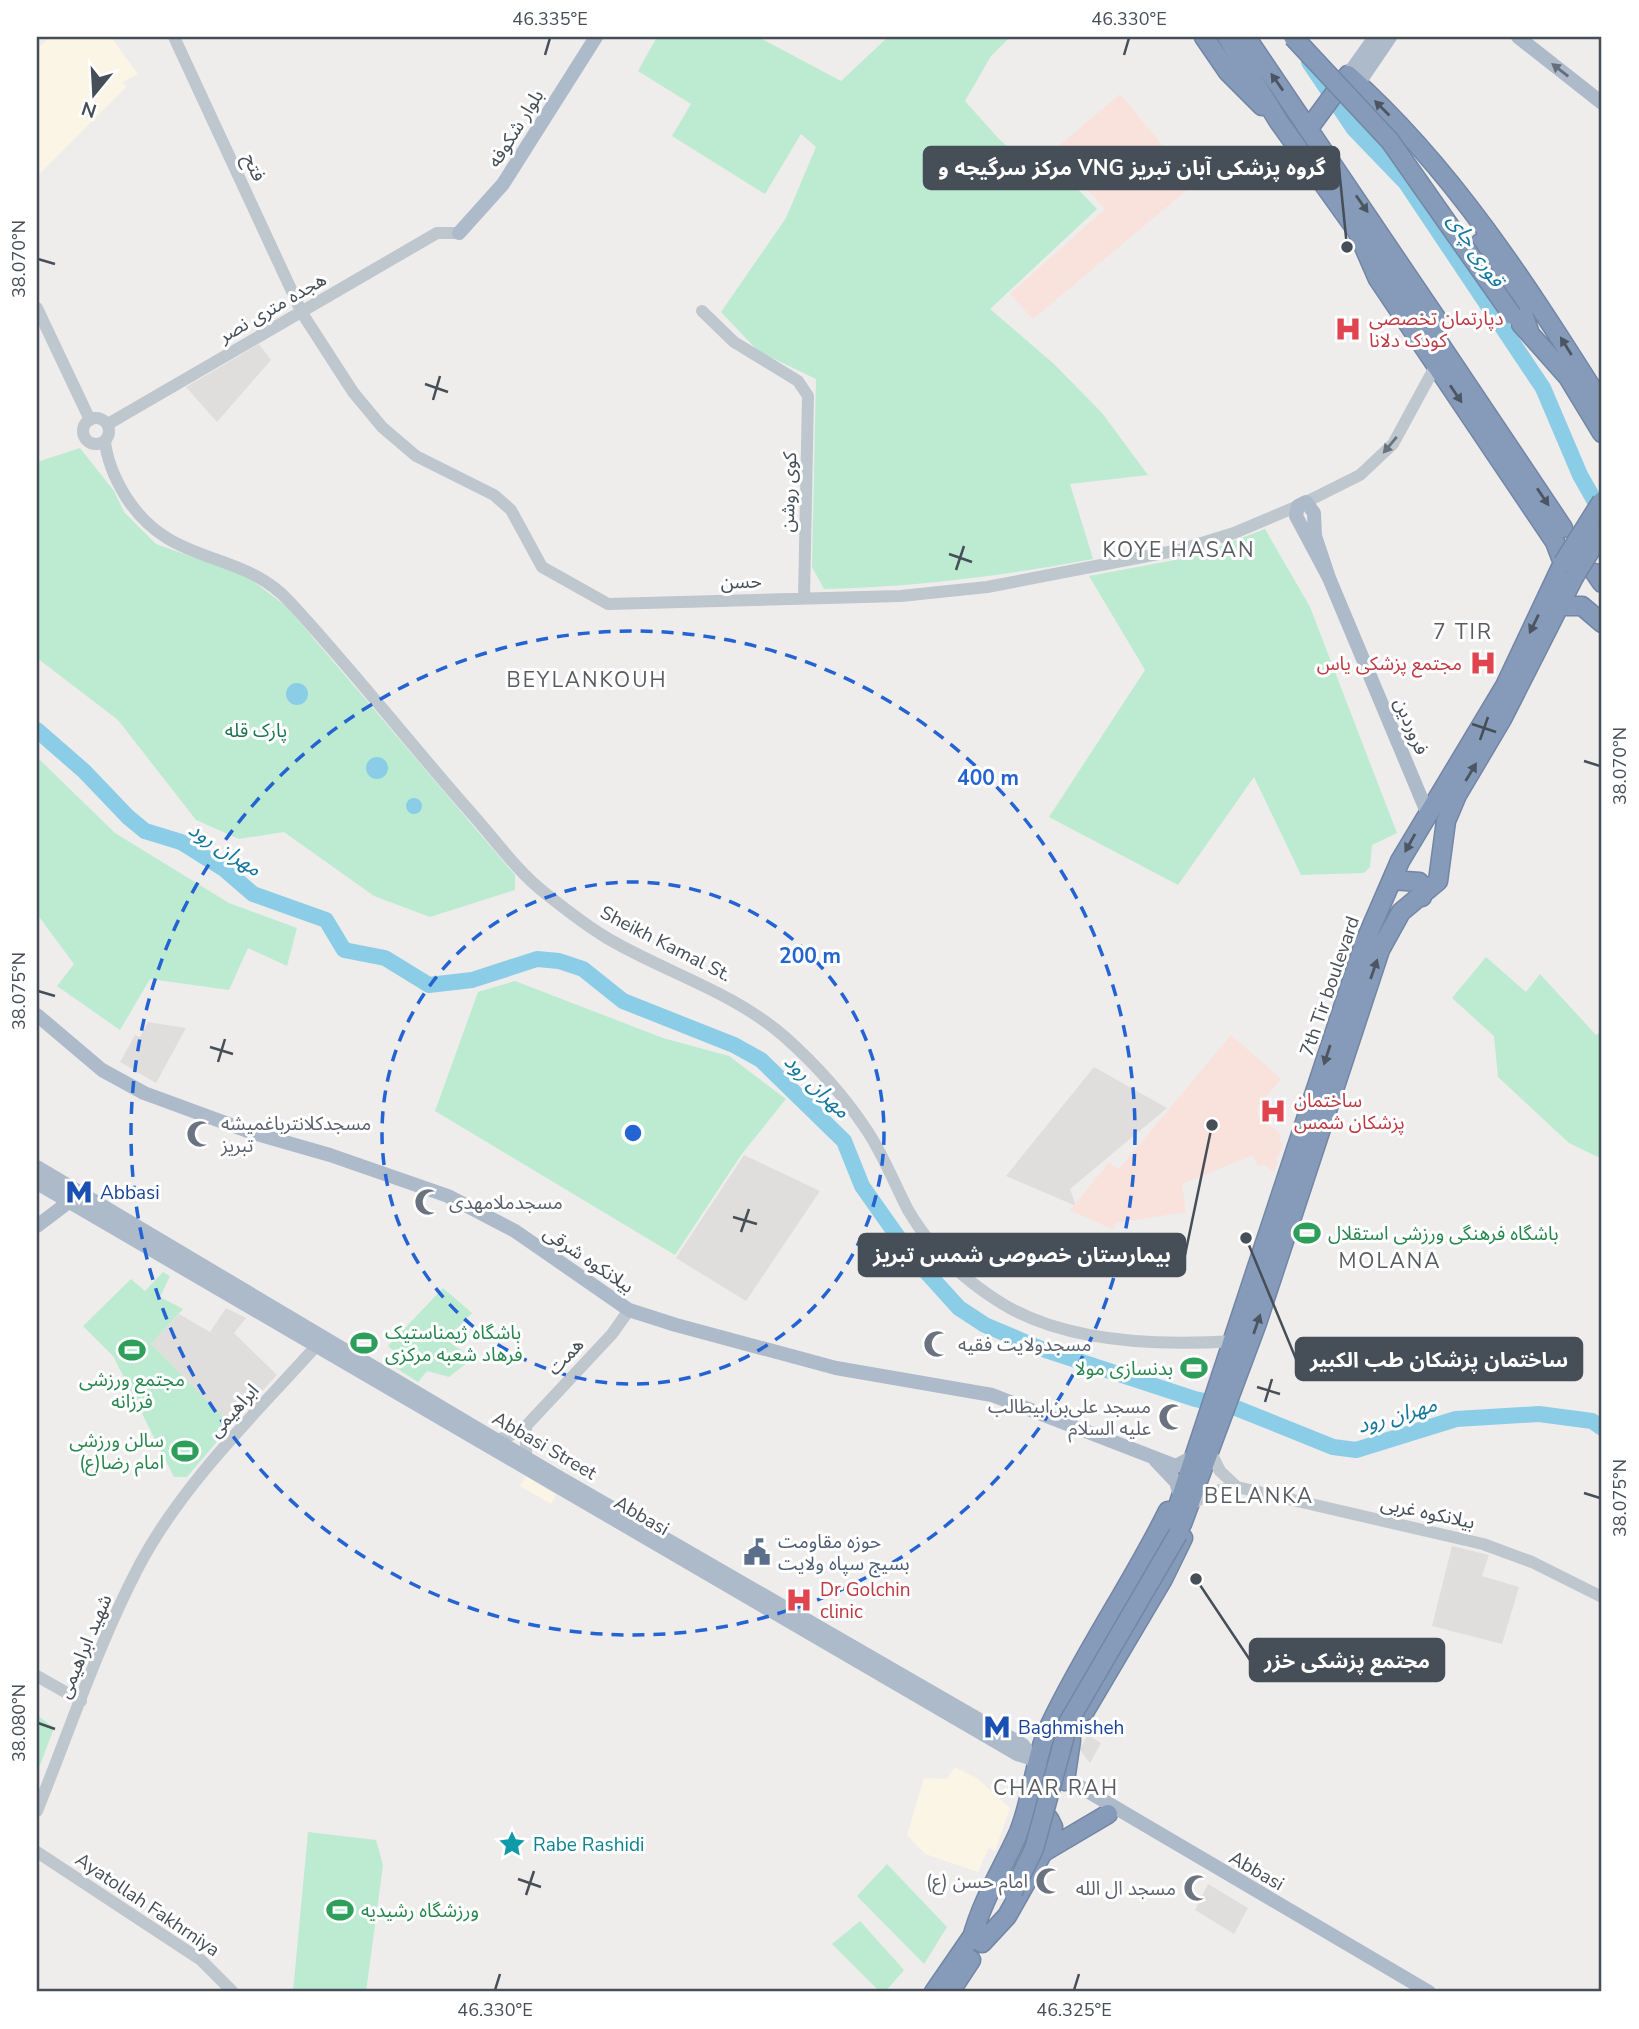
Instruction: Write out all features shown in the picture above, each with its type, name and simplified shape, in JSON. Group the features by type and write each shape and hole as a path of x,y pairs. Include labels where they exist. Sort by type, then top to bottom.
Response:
{"highway":[{"path":"1204,37 1228,72 1279,122"},
{"path":"1227,37 1279,122 1357,231 1397,280 1563,528"},
{"path":"1246,37 1386,240 1509,430 1528,475"},
{"path":"1293,37 1390,141 1512,315 1568,377 1602,433"},
{"path":"1309,128 1353,79 1414,140 1458,192 1556,331 1602,404"},
{"path":"1414,140 1520,305 1529,331"},
{"path":"1357,231 1378,279 1555,542 1569,570"},
{"path":"1569,570 1602,501"},
{"path":"1569,570 1602,533"},
{"name":"7th Tir boulevard","path":"1186,1504 1193,1457 1213,1424 1380,950 1401,912 1438,881 1447,820 1457,794 1502,719 1560,606 1569,570"},
{"name":"7th Tir boulevard","path":"1226,1386 1235,1341 1351,981 1392,880 1427,812 1505,686 1569,570"},
{"path":"1560,606 1582,607 1602,623"},
{"path":"1427,812 1447,820"},
{"path":"1392,880 1419,882 1424,888 1422,897"},
{"name":"7th Tir boulevard","path":"977,1941 1034,1849 1069,1721 1174,1532 1210,1451 1213,1424"},
{"path":"950,1992 977,1941 979,1913 1003,1867 1024,1815 1033,1762 1050,1726 1094,1643 1142,1565 1171,1504 1186,1504 1185,1531 1174,1558 1077,1725 1068,1748 1065,1781"},
{"path":"1094,1643 1100,1658 1107,1660 1117,1657"},
{"path":"1042,1853 1108,1814"},
{"path":"933,1992 977,1941 1007,1916 1042,1853 1053,1828 1049,1819 1024,1815"}],"main road":[{"name":"بلوار شکوفه","path":"458,233 503,184 596,37"},
{"path":"1353,79 1375,37"},
{"path":"1353,79 1390,37"},
{"path":"1518,37 1602,103"},
{"name":"فروردین","path":"1302,504 1296,516 1310,532 1427,812"},
{"name":"بیلانکوه شرقی","path":"37,1015 102,1070 144,1093 253,1133 330,1155 448,1196 515,1231 629,1310 836,1368 992,1395 1176,1466 1193,1457"},
{"name":"Abbasi Street","path":"37,1167 208,1274 526,1463 1023,1745 1033,1762"},
{"name":"Abbasi Street","path":"37,1183 208,1274"},
{"path":"37,1226 67,1200 84,1194"},
{"path":"208,1274 318,1344 489,1441"},
{"name":"بیلانکوه شرقی","path":"1152,1458 1177,1482 1186,1504"},
{"name":"Abbasi","path":"1033,1762 1119,1809 1429,1992"},
{"name":"Abbasi","path":"1065,1781 1070,1790 1108,1814 1418,1992"}],"street":[{"name":"فتح","path":"174,37 302,313"},
{"name":"هجده متری نصر","path":"108,424 437,233 458,233"},
{"path":"37,308 90,420"},
{"name":"کوی روشن","path":"702,310 734,342 798,381 808,396 810,419 804,598"},
{"name":"حسن","path":"302,313 353,392 382,427 416,457 494,495 511,510 542,567 608,604 901,596 1001,584 1179,550 1234,533 1360,475 1393,444 1436,365"},
{"path":"98,418 108,424 109,434 105,441 92,443 85,438 83,429 90,420 98,418"},
{"name":"Sheikh Kamal St.","path":"105,441 107,459 136,512 161,537 184,549 247,570 285,597 411,745 540,889 606,938 713,988 745,1007 786,1038 867,1130 928,1241 976,1286 1002,1304 1045,1322 1086,1334 1141,1342 1235,1341"},
{"name":"همت","path":"489,1441 526,1426 612,1334 629,1310"},
{"name":"ابراهیمی","path":"181,1503 224,1449 318,1344"},
{"path":"526,1426 526,1463"},
{"path":"1210,1451 1220,1471 1237,1487"},
{"name":"بیلانکوه غربی","path":"1186,1504 1212,1492 1237,1487 1483,1544 1532,1562 1602,1597"},
{"name":"شهید ابراهیمی","path":"37,1811 140,1564 181,1503"},
{"path":"37,1676 81,1702"},
{"name":"Ayatollah Fakhrniya","path":"37,1852 201,1960 233,1992"}],"shaded area":[{"path":"50,37 111,37 138,74 123,82 126,87 37,176 37,49"},
{"path":"1120,94 1194,184 1033,319 1010,294 1105,209 1053,151"},
{"path":"259,344 271,360 217,422 186,387"},
{"path":"148,1022 186,1028 156,1083 120,1062 135,1035 140,1037"},
{"path":"1231,1035 1281,1079 1258,1107 1258,1116 1281,1134 1279,1140 1283,1144 1280,1154 1275,1158 1278,1161 1274,1172 1264,1164 1258,1167 1253,1155 1182,1184 1186,1212 1116,1223 1114,1230 1070,1210 1109,1163 1119,1169"},
{"path":"1094,1067 1167,1108 1070,1189 1076,1206 1006,1176"},
{"path":"744,1155 820,1191 746,1301 676,1258"},
{"path":"226,1308 246,1318 234,1333 277,1375 231,1425 151,1344 179,1314 210,1332"},
{"path":"526,1476 556,1495 551,1504 520,1486"},
{"path":"1452,1546 1489,1555 1482,1576 1519,1587 1502,1644 1432,1626"},
{"path":"1088,1735 1101,1743 1090,1763 1079,1749"},
{"path":"955,1767 977,1778 1010,1808 995,1851 989,1848 978,1872 925,1854 907,1835 924,1778 947,1779"},
{"path":"1208,1884 1248,1908 1234,1934 1195,1910"}],"green space":[{"path":"657,37 758,37 841,81 888,37 1010,37 991,56 965,101 999,139 1051,187 1069,180 1097,209 990,309 1054,364 1102,413 1148,475 1070,484 1093,559 959,580 824,589 812,567 816,379 758,351 721,312 786,218 816,147 801,134 765,194 672,136 691,104 638,71"},
{"name":"پارک قله","path":"80,448 114,491 124,512 156,544 246,576 286,606 515,875 515,890 430,917 374,896 284,832 239,839 196,820 118,720 37,658 37,462"},
{"path":"1265,529 1310,607 1397,833 1372,845 1370,867 1364,873 1301,875 1254,777 1178,885 1049,817 1145,670 1089,576 1191,557"},
{"path":"37,757 115,833 229,903 297,928 287,966 248,948 229,990 150,979 120,1030 57,986 74,964 37,914"},
{"path":"1486,957 1526,992 1540,974 1596,1035 1602,1031 1602,1159 1569,1143 1498,1077 1494,1036 1452,998"},
{"path":"515,981 663,1038 729,1056 786,1099 741,1155 675,1255 435,1111 478,992"},
{"name":"مجتمع ورزشی فرزانه","path":"163,1272 170,1276 160,1297 183,1309 151,1344 231,1425 187,1477 174,1477 113,1356 83,1326 131,1279 145,1291"},
{"path":"443,1288 472,1313 446,1340 473,1358 449,1377 427,1371 418,1382 396,1368 403,1359 388,1346"},
{"path":"37,1715 54,1728 37,1773"},
{"name":"ورزشگاه رشیدیه","path":"308,1832 376,1840 383,1865 366,1992 293,1992"},
{"path":"887,1864 947,1927 924,1964 857,1896"},
{"path":"860,1921 904,1970 885,1992 880,1992 832,1944"}],"water":[{"path":"297,683 307,690 308,694 301,704 297,705 287,698 286,694 293,684"},
{"path":"377,757 387,764 388,768 381,778 377,779 367,772 366,768 373,758"},
{"path":"411,798 417,798 422,806 420,812 411,814 406,809 406,803"}],"waterway":[{"name":"قوری چای","path":"1309,62 1354,129 1406,183 1543,388 1580,475 1602,514"},
{"name":"مهران رود","path":"37,730 84,771 145,831 181,842 224,869 253,894 326,920 344,950 385,958 429,985 472,980 537,959 559,961 583,969 623,1001 734,1045 761,1060 844,1141 862,1186 910,1254 959,1308 985,1325 1039,1348 1195,1399 1236,1408 1333,1447 1356,1450 1456,1419 1539,1414 1592,1421 1602,1428"}],"place":[{"name":"مرکز سرگیجه و VNG گروه پزشکی آبان تبریز","path":"1347,247"},
{"name":"دپارتمان تخصصی کودک دلانا","path":"1348,329"},
{"name":"مجتمع پزشکی یاس","path":"1483,663"},
{"name":"ساختمان پزشکان شمس","path":"1273,1111"},
{"name":"بیمارستان خصوصی شمس تبریز","path":"1212,1125"},
{"name":"مسجدکلانترباغمیشه تبریز","path":"200,1134"},
{"name":"Abbasi","path":"79,1192"},
{"name":"مسجدملامهدی","path":"428,1202"},
{"name":"باشگاه فرهنگی ورزشی استقلال","path":"1307,1233"},
{"name":"ساختمان پزشکان طب الکبیر","path":"1246,1238"},
{"name":"باشگاه ژیمناستیک فرهاد شعبه مرکزی","path":"364,1343"},
{"name":"مسجدولایت فقیه","path":"937,1344"},
{"name":"مجتمع ورزشی فرزانه","path":"132,1350"},
{"name":"بدنسازی مولا","path":"1194,1368"},
{"name":"مسجد علی‌بن‌ابیطالب علیه السلام","path":"1172,1417"},
{"name":"سالن ورزشی امام رضا(ع)","path":"185,1451"},
{"name":"حوزه مقاومت بسیج سپاه ولایت","path":"757,1552"},
{"name":"مجتمع پزشکی خزر","path":"1196,1579"},
{"name":"Dr Golchin clinic","path":"799,1600"},
{"name":"Baghmisheh","path":"997,1727"},
{"name":"Rabe Rashidi","path":"512,1844"},
{"name":"امام حسن (ع)","path":"1049,1881"},
{"name":"مسجد ال الله","path":"1197,1888"},
{"name":"ورزشگاه رشیدیه","path":"340,1910"}],"district":[{"name":"KOYE HASAN","path":"1179,550"},
{"name":"7 TIR","path":"1463,632"},
{"name":"BEYLANKOUH","path":"587,680"},
{"name":"MOLANA","path":"1390,1261"},
{"name":"BELANKA","path":"1259,1496"},
{"name":"CHAR RAH","path":"1056,1788"}]}
